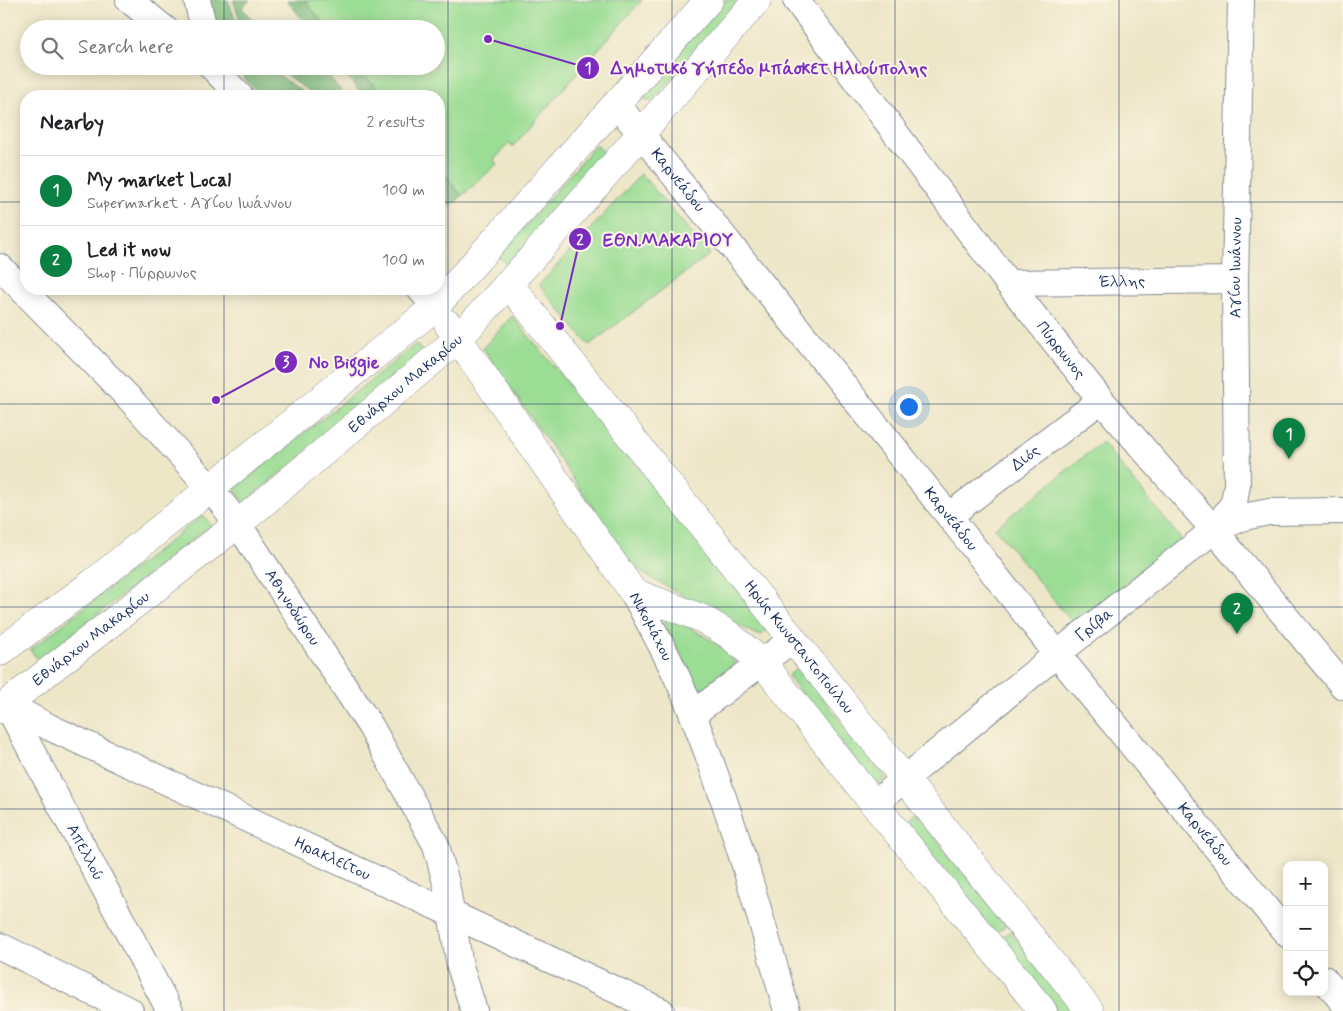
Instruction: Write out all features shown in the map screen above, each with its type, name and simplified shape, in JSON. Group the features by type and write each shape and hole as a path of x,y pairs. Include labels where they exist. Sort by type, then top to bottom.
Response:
{"street":[{"path":"129,0 153,20"},
{"path":"197,0 202,20"},
{"path":"445,279 616,103 709,0"},
{"name":"Εθνάρχου Μακαρίου","path":"2,702 238,524 458,339 757,0"},
{"name":"Πύρρωνος","path":"796,0 1008,283 1101,400 1214,530 1343,686"},
{"name":"Αγίου Ιωάννου","path":"1214,530 1234,503 1237,484 1235,280 1241,0"},
{"path":"220,75 234,90"},
{"name":"Καρνεάδου","path":"616,103 949,516 1057,654 1283,929"},
{"name":"Αθηνοδώρου","path":"0,267 20,287"},
{"name":"Έλλης","path":"1008,283 1235,280"},
{"name":"Ηρώς Κωνσταντοπούλου","path":"508,283 906,778 1090,1011"},
{"name":"Αθηνοδώρου","path":"28,295 129,398 211,489 238,524 371,727 436,846 446,883 460,966 474,1011"},
{"path":"0,652 94,582 211,489 427,298"},
{"name":"Νικομάχου","path":"427,298 458,339 633,592 672,666 693,714 736,835 787,1011"},
{"name":"Διός","path":"949,516 1101,400"},
{"name":"Γρίβα","path":"874,804 1057,654 1214,530 1244,517 1269,512 1343,511"},
{"path":"633,592 701,618 728,634 762,662 874,804 1043,1011"},
{"path":"693,714 793,639"},
{"name":"Ηρακλείτου","path":"2,702 49,727 661,1011"},
{"name":"Απελλού","path":"2,702 170,1011"},
{"path":"0,946 103,1005 130,1011"},
{"path":"1328,984 1343,1002"}],"green space":[{"path":"208,0 228,0 236,20 215,20"},
{"path":"233,0 250,0 242,8 252,20 240,20"},
{"path":"287,0 305,0 321,20 303,20"},
{"path":"305,0 642,0 512,147 509,143 494,160 497,164 462,196 445,175 445,90 377,90 365,75 445,75 445,20 321,20"},
{"path":"725,0 737,0 738,3 652,101 644,99 645,87"},
{"path":"241,75 279,75 300,90 255,90"},
{"path":"286,75 328,75 340,90 307,90"},
{"path":"346,75 365,75 377,90 358,90"},
{"path":"596,145 605,153 508,265 498,257"},
{"path":"641,174 710,254 589,345 539,285"},
{"path":"445,175 462,196 450,207 445,201"},
{"path":"512,316 765,620 766,631 762,635 755,634 645,575 629,560 483,348"},
{"path":"416,344 427,357 244,502 234,489"},
{"path":"1102,442 1181,539 1074,625 995,528"},
{"path":"203,515 211,525 39,660 30,650"},
{"path":"666,616 670,616 731,652 735,663 728,671 704,689 697,686 665,625"},
{"path":"798,667 886,778 876,786 788,676"},
{"path":"916,814 1006,925 995,934 906,822"},
{"path":"1010,931 1074,1011 1057,1011 1000,939"}],"place":[{"name":"Δημοτικό γήπεδο μπάσκετ Ηλιούπολης","path":"488,39"},
{"name":"ΕΘΝ.ΜΑΚΑΡΙΟΥ","path":"560,326"},
{"name":"Νο Biggie","path":"216,400"},
{"name":"My market Local","path":"1289,459"},
{"name":"Led it now","path":"1237,634"}]}
